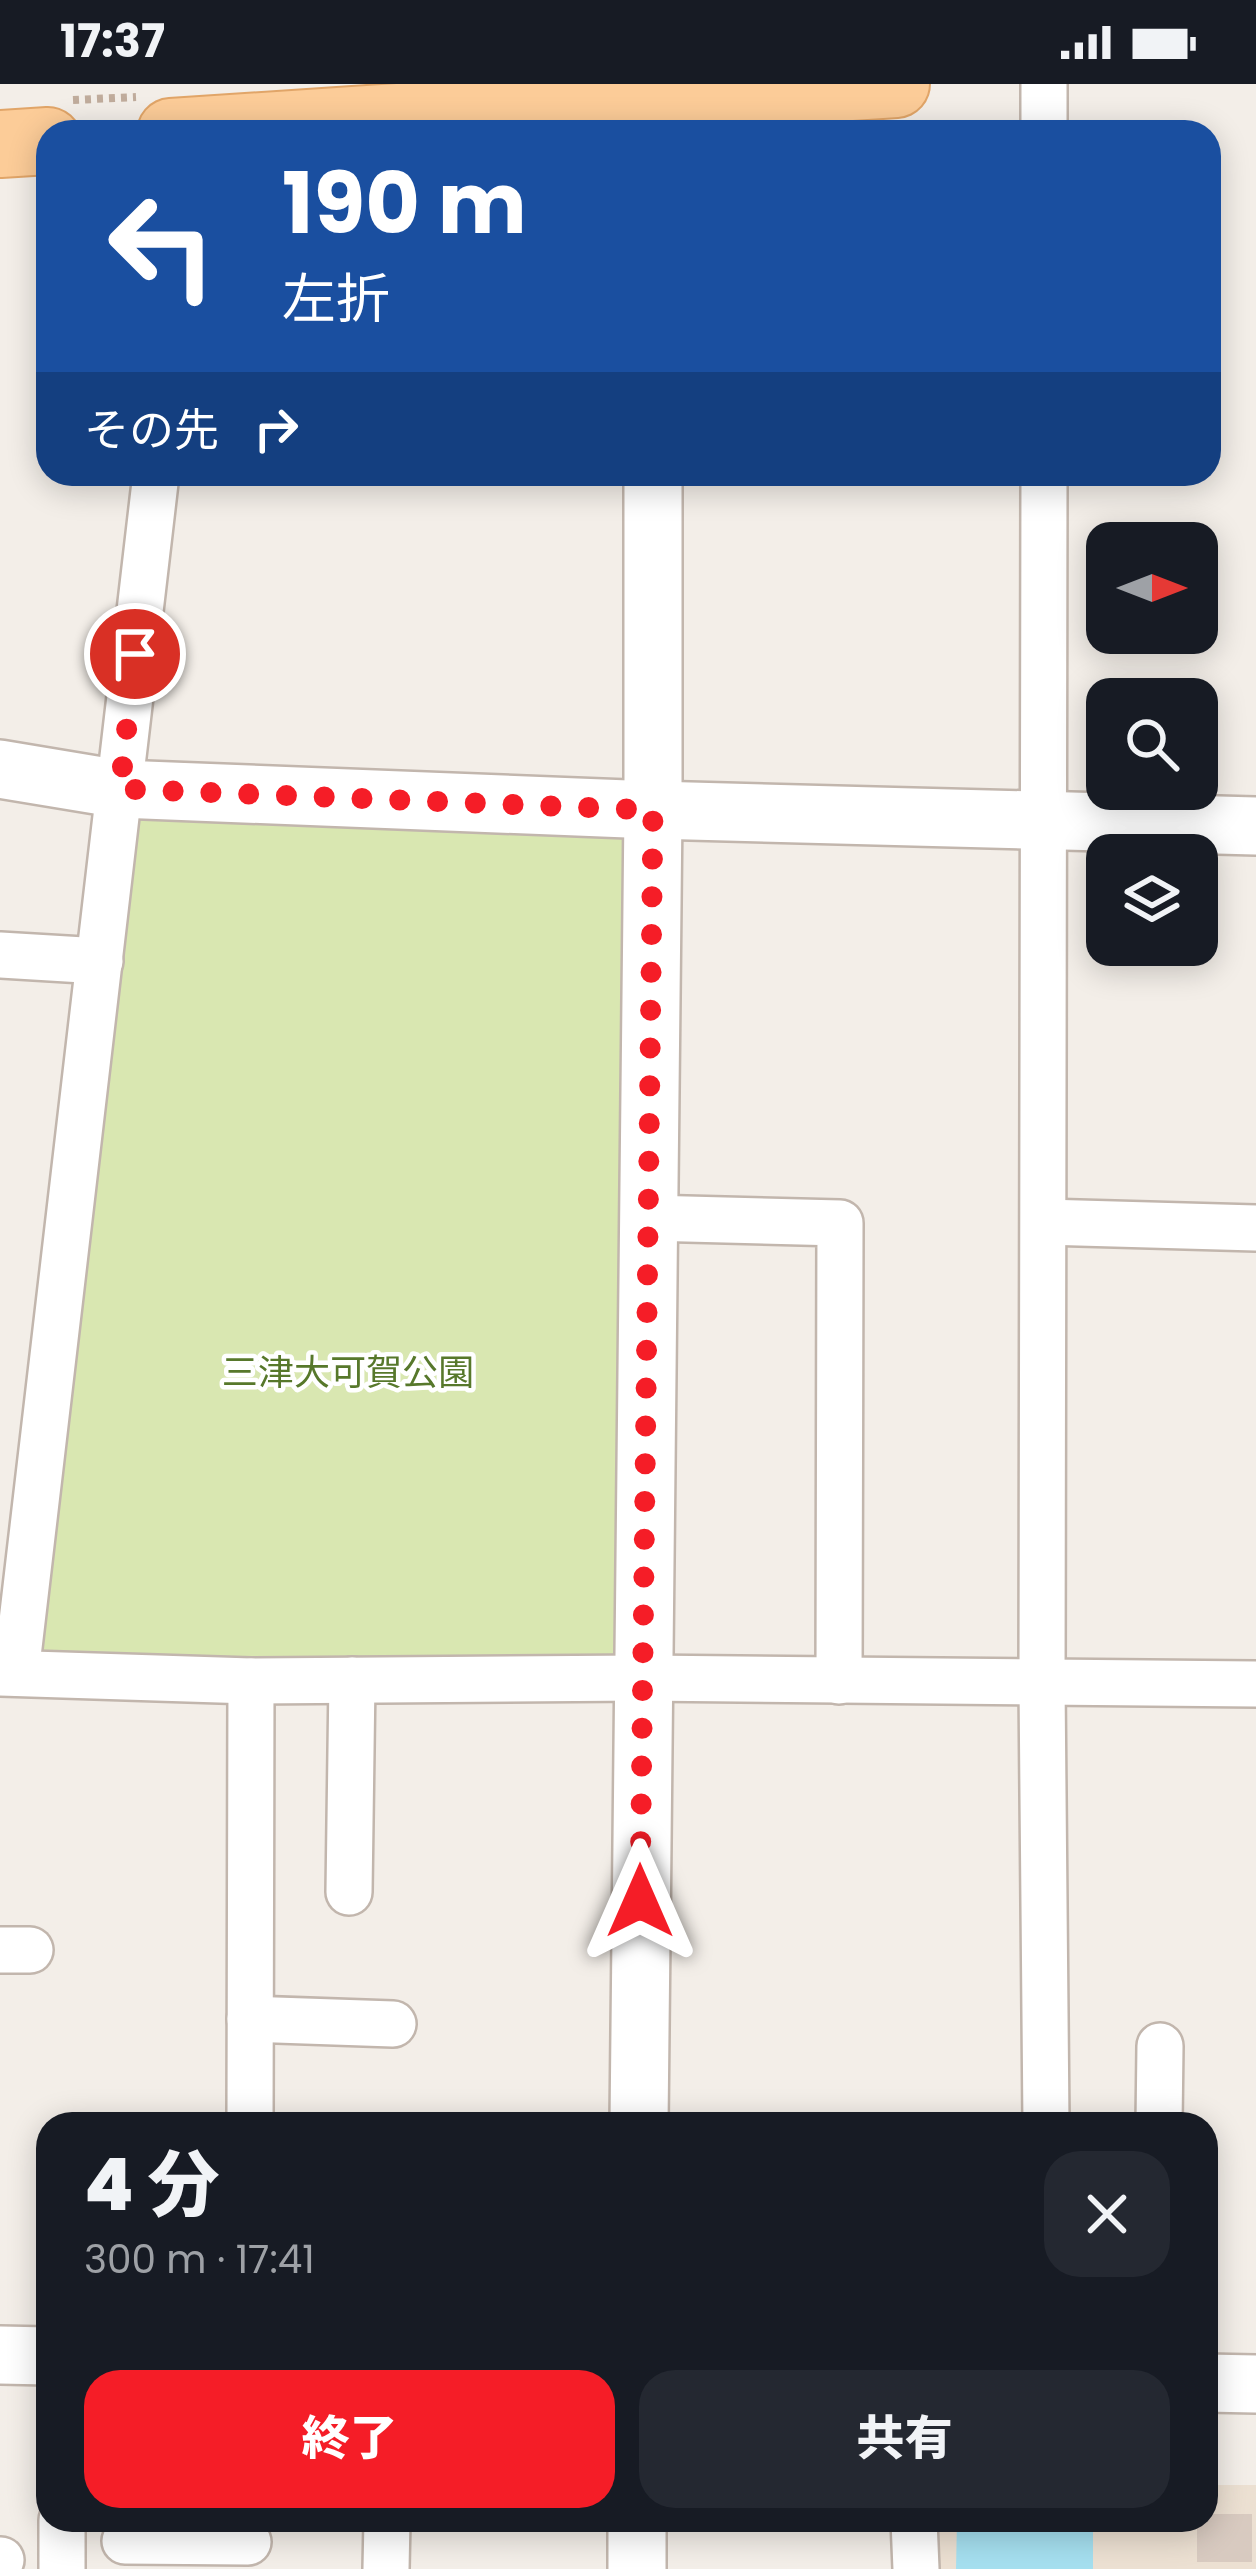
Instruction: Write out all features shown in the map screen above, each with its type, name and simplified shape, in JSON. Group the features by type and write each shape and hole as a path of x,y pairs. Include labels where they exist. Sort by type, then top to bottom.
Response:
{"main road":[{"path":"528,120 652,116 896,84"},
{"path":"0,144 36,142"}],"street":[{"path":"1044,84 1044,120"},
{"path":"155,486 100,961 8,1673 251,1681 642,1678 1256,1684"},
{"path":"639,2112 653,486"},
{"path":"1044,486 1046,2112"},
{"path":"0,770 120,789 653,810 1256,826"},
{"path":"0,955 100,961"},
{"path":"648,1218 839,1223 839,1681"},
{"path":"1044,1222 1256,1228"},
{"path":"349,1892 352,1680"},
{"path":"250,2112 251,1681"},
{"path":"250,2018 393,2024"},
{"path":"1162,2112 1171,2068"},
{"path":"0,2355 36,2356"},
{"path":"1218,2383 1256,2384"},
{"path":"62,2532 62,2569"},
{"path":"386,2569 387,2532"},
{"path":"637,2569 638,2532"},
{"path":"914,2532 916,2569"},
{"path":"125,2541 248,2544"}],"shaded area":[{"path":"1218,2485 1256,2485 1256,2569 928,2569 927,2532 1218,2532"}],"green space":[{"name":"三津大可賀公園","path":"129,801 638,821 630,1664 28,1661"}],"water":[{"path":"957,2532 1093,2532 1093,2569 956,2569"}],"building":[{"path":"1218,2514 1252,2514 1252,2562 1197,2562 1197,2532 1218,2532"}],"route":[{"path":"135,654 120,789 653,810 640,1901"}]}
